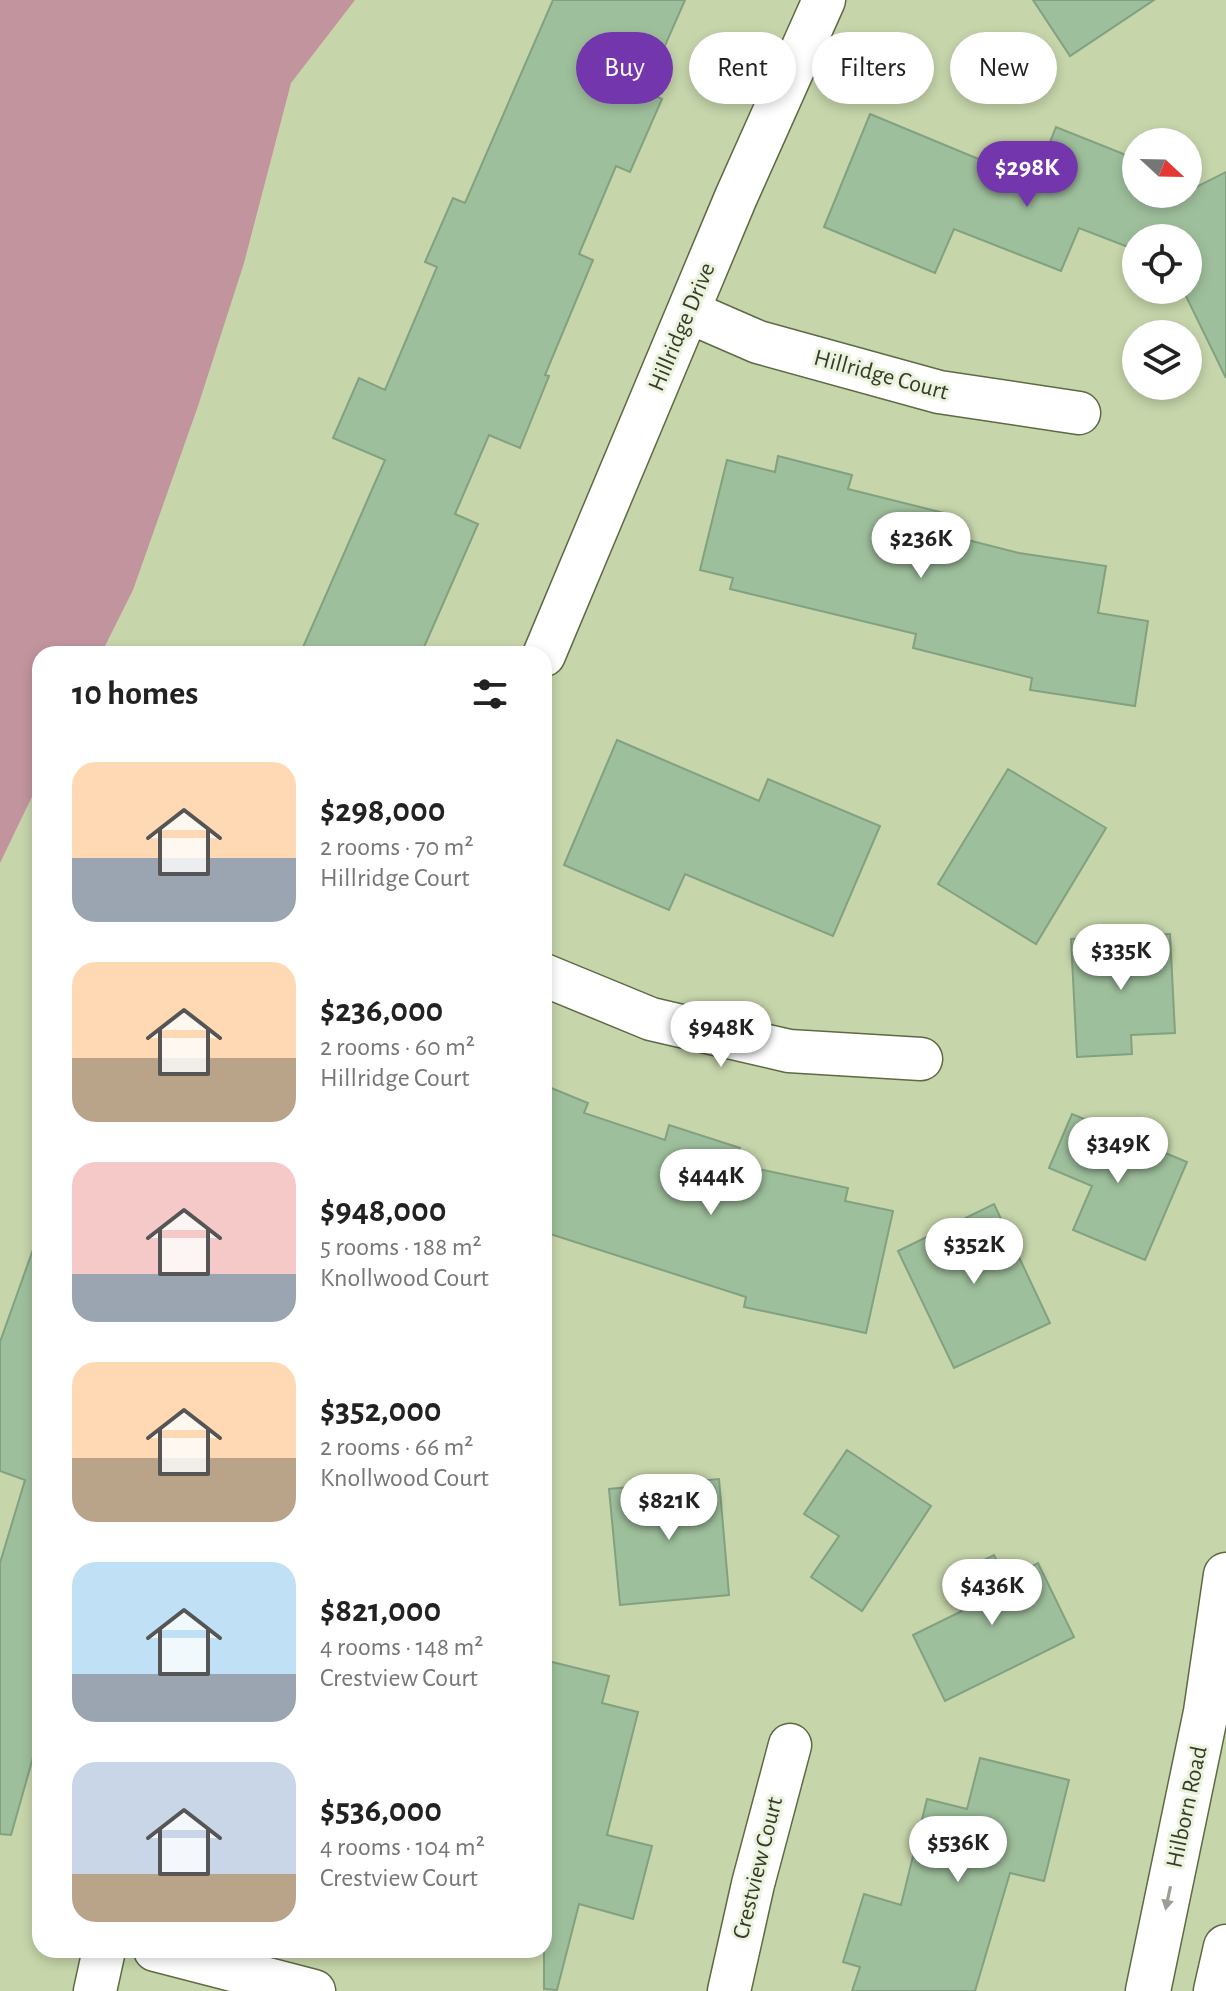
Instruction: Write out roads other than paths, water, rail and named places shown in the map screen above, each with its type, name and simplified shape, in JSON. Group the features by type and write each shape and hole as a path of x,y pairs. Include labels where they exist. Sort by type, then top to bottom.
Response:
{"street":[{"name":"Hillridge Drive","path":"548,646 736,197 824,0"},
{"name":"Hillridge Court","path":"689,312 758,342 939,392 1079,413"},
{"path":"552,978 651,1019 789,1051 921,1059"},
{"name":"Hilborn Road","path":"1148,1991 1206,1712 1226,1575"},
{"name":"Crestview Court","path":"729,1991 753,1884 790,1745"},
{"path":"1216,1991 1226,1947"},
{"path":"95,1991 102,1958"},
{"path":"186,1958 314,1991"}]}
